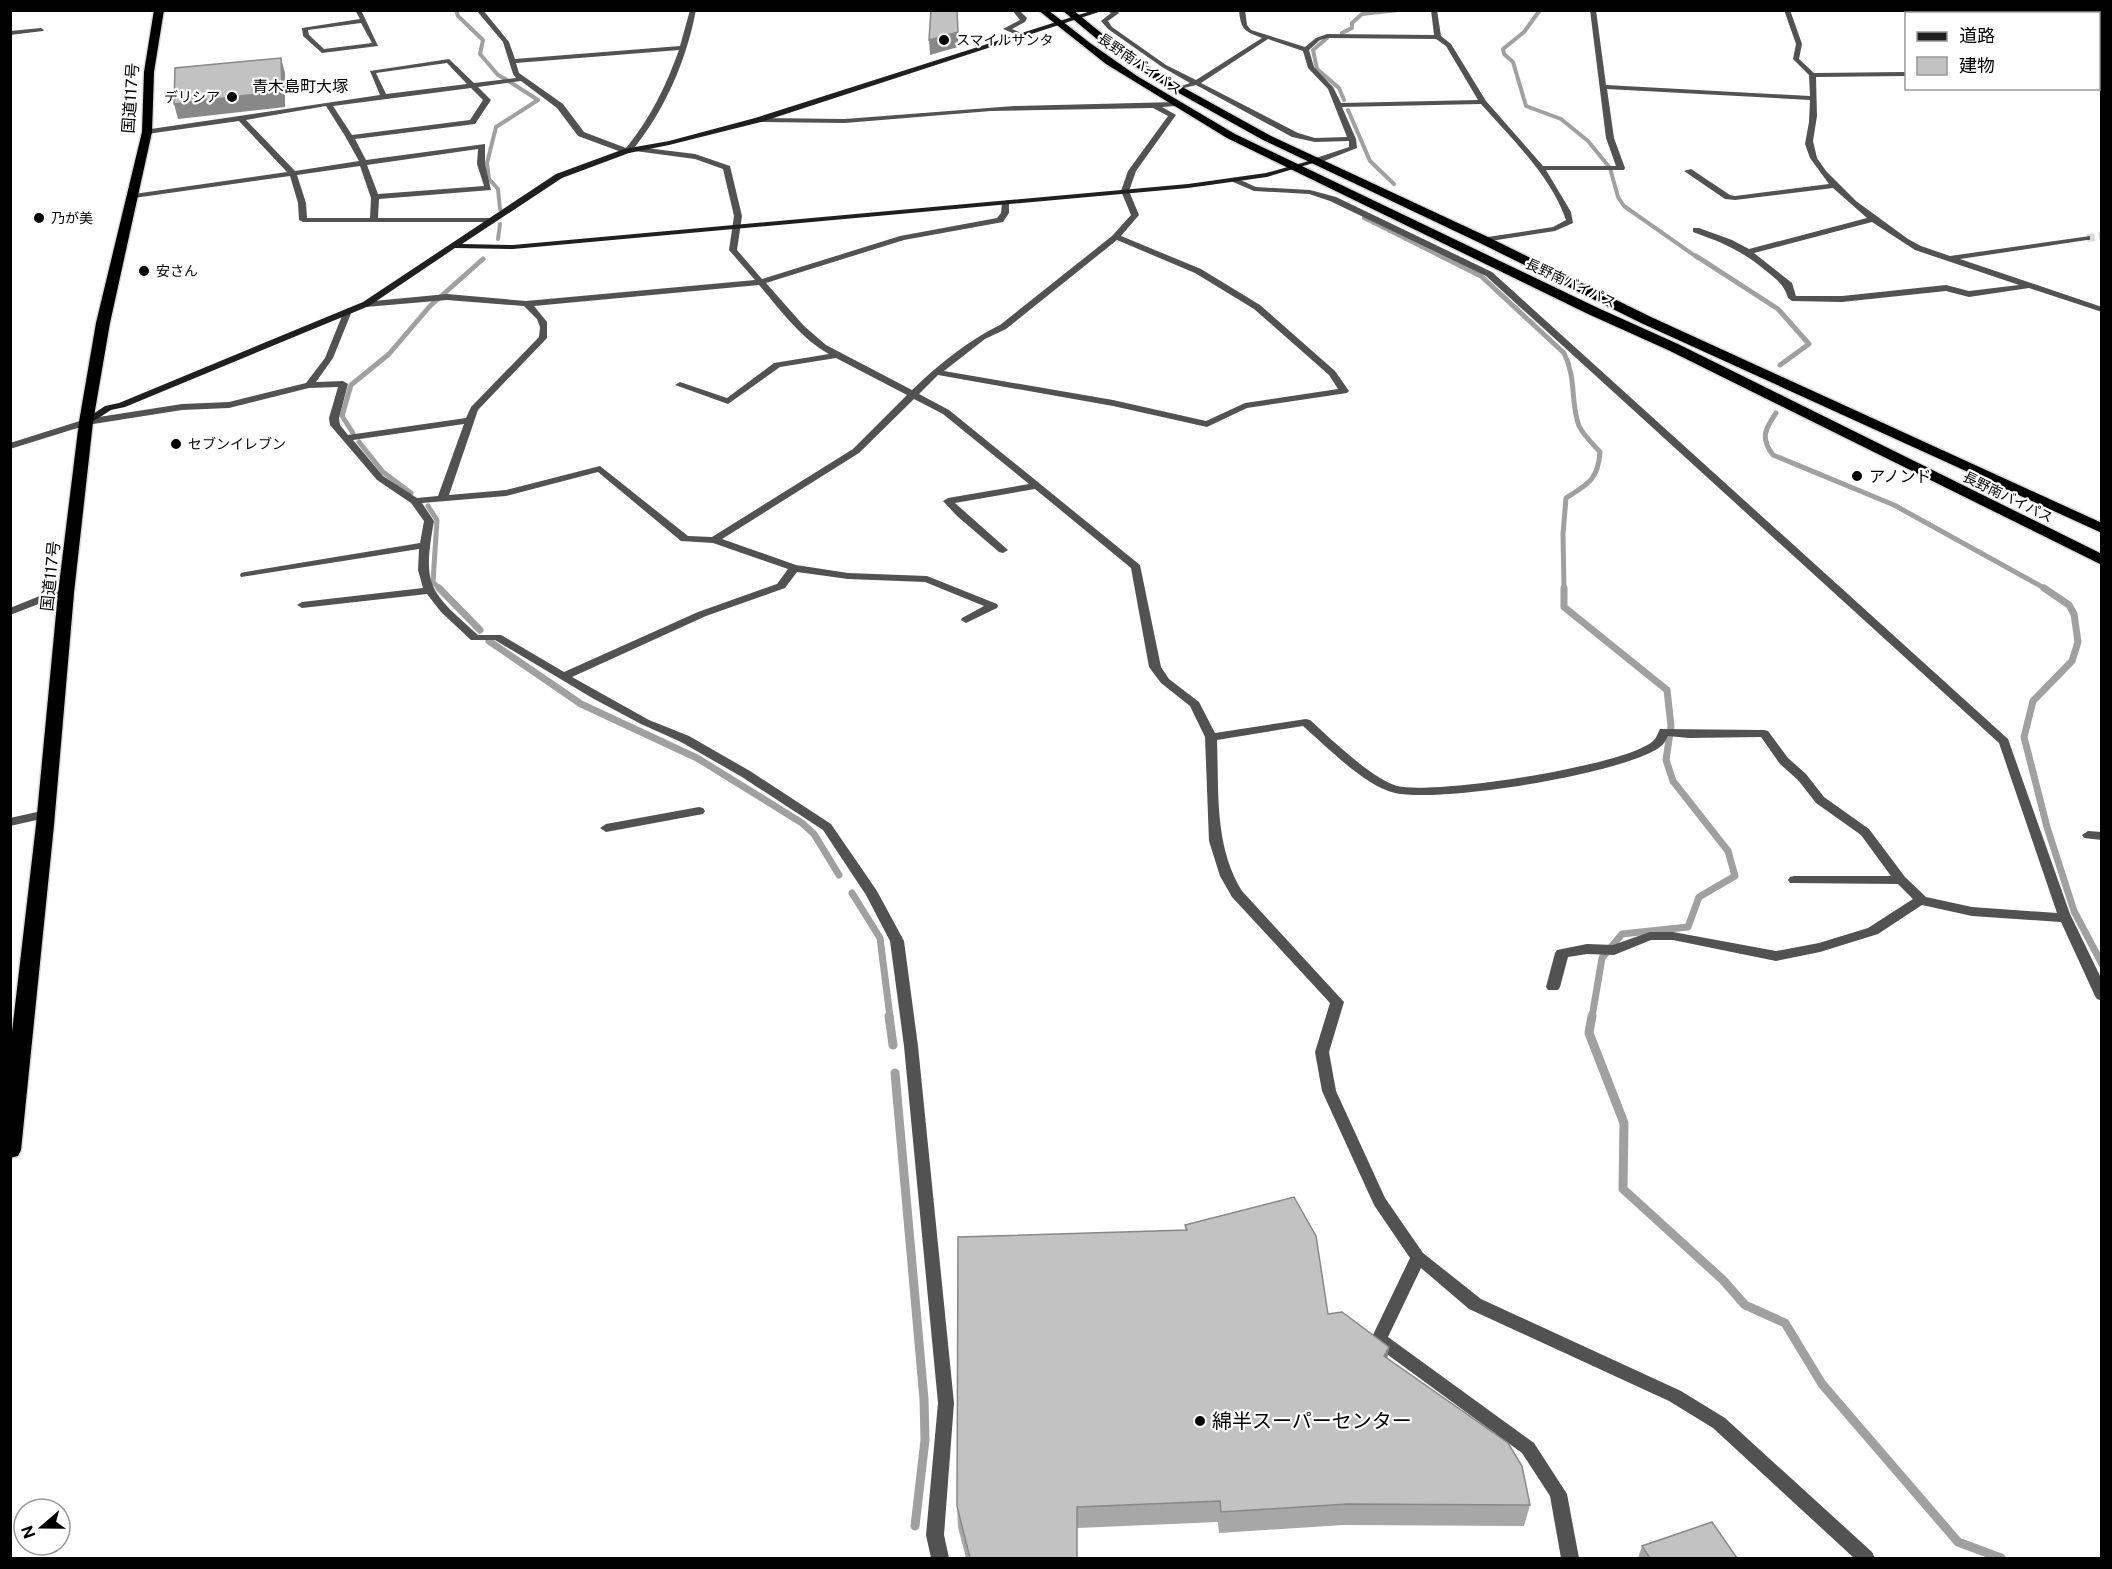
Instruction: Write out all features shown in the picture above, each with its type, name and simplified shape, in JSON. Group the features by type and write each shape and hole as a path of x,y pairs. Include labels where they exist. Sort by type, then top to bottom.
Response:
{"highway":[{"name":"国道117号","path":"10,1150 46,814 66,593 86,422 103,323 147,132 149,72 159,10"},
{"name":"長野南バイパス","path":"1042,10 1058,24 1173,104 1295,167 1582,306 1683,352 2102,560"},
{"name":"長野南バイパス","path":"1071,14 1124,55 1178,89 1316,161 1643,318 2102,529"}],"street":[{"path":"358,10 376,45 321,51 306,36 304,29 362,21"},
{"path":"479,10 506,42 516,74 560,106 581,134 627,151"},
{"path":"627,151 658,105 684,48 693,10"},
{"path":"1016,10 1024,18 1023,21 1006,29 1022,34"},
{"path":"86,422 108,408 122,405 366,304 559,176 627,151 758,120 1058,24 1071,14 1102,10"},
{"path":"1108,10 1116,13 1104,21 1110,28 1164,66 1198,84 1295,135 1315,140 1352,139"},
{"path":"1242,10 1244,25 1249,31 1306,50"},
{"path":"1434,10 1438,37"},
{"path":"1540,168 1621,168 1610,138 1593,10"},
{"path":"1787,10 1799,44 1796,59 1812,75 1814,98 1809,143 1812,158 1834,186 1897,237 1918,248 2102,310"},
{"path":"10,33 41,30"},
{"path":"1306,50 1318,39 1327,36 1438,37 1449,45 1483,102 1540,168 1567,212 1570,221 1555,229 1484,240"},
{"path":"1178,89 1198,84 1223,64 1267,37"},
{"path":"513,61 684,48"},
{"path":"452,246 513,247 735,228 1236,180 1295,167 1353,148 1352,139 1331,88 1311,68 1306,50"},
{"path":"349,138 472,122 488,100 448,61 372,72 384,97"},
{"path":"1812,75 1905,74"},
{"path":"147,132 328,104 522,79"},
{"path":"1604,87 1814,98"},
{"path":"1338,105 1483,102"},
{"path":"328,104 343,124 363,164 375,197 374,219"},
{"path":"758,120 857,119 949,114 990,109 1173,104"},
{"path":"714,540 856,451 936,372 982,337 1004,327 1115,238 1135,215 1125,191 1132,171 1172,115 1155,106"},
{"path":"241,119 293,173 302,203 303,220 492,220"},
{"path":"134,196 482,146 481,165 488,188 375,197"},
{"path":"638,149 694,156 717,162 727,168 738,216 733,250 801,328 836,355 946,412 1136,567 1155,667 1165,681 1195,704 1211,736 1215,841 1226,876 1237,894 1338,1002 1322,1052 1329,1091 1379,1201 1419,1257 1475,1304 1674,1396 1719,1424 1866,1558"},
{"path":"1688,171 1728,197 1735,198 1834,186"},
{"path":"1236,180 1254,189 1310,192 1333,199 1489,274 2004,742 2065,918 2102,996"},
{"path":"366,304 443,297 526,304 760,282 903,238 1000,220 1005,213 1006,202"},
{"path":"1748,252 1874,219"},
{"path":"1696,230 1724,241 1733,242 1748,252 1789,285 1792,298 1842,299 1946,288 1969,294 2032,286"},
{"path":"936,372 1113,403 1207,424 1245,406 1344,391 1332,373 1257,307 1198,272 1122,238 1115,238"},
{"path":"1949,259 2087,238"},
{"path":"442,500 474,409 543,338 546,326 543,317 526,304"},
{"path":"309,385 329,358 348,311"},
{"path":"680,385 728,401 777,365 836,355"},
{"path":"10,446 86,422 182,407 229,405 321,383 343,384 334,418 335,425 380,478 415,501 429,521 423,565 424,578 429,591 475,638 497,637 562,677 645,722 685,739 755,780 827,827 872,894 897,941 911,1046 946,1403 935,1534 940,1558"},
{"path":"347,438 470,420"},
{"path":"415,501 506,493 600,469 685,538 714,540 794,568 848,576 927,579 993,606 966,620"},
{"path":"1003,550 988,535 961,517 948,501 1036,486"},
{"path":"245,575 425,545"},
{"path":"562,677 693,618 781,586 794,568"},
{"path":"303,605 429,591"},
{"path":"10,612 46,597 66,593"},
{"path":"1211,736 1306,722 1378,780 1396,790 1420,791 1511,784 1597,765 1646,750 1659,742 1664,732 1678,735 1744,732 1764,734 1784,761 1802,777 1820,800 1865,832 1901,880 1921,900 1935,906 1960,910 2065,918"},
{"path":"606,828 699,811"},
{"path":"10,822 46,814"},
{"path":"1794,880 1901,880"},
{"path":"1553,987 1562,952 1587,949 1614,950 1650,936 1673,936 1776,956 1820,947 1873,930 1921,900"},
{"path":"1419,1257 1379,1339 1528,1448 1558,1494 1570,1558"}],"building":[{"path":"931,10 957,10 958,32 929,40"},
{"path":"281,58 282,91 174,104 175,68"},
{"name":"綿半スーパーセンター","path":"1294,1197 1316,1236 1328,1314 1342,1312 1389,1347 1384,1356 1508,1443 1522,1466 1530,1505 1347,1504 1221,1512 1220,1501 1077,1507 1077,1558 970,1558 957,1506 958,1237 1187,1230 1185,1225"},
{"path":"1712,1522 1737,1558 1650,1558 1642,1546"}],"waterway":[{"path":"456,10 458,16 483,40 480,54 498,75 507,80"},
{"path":"1342,33 1352,28 1352,23 1362,14 1398,10"},
{"path":"1540,10 1524,32 1503,49 1504,54 1513,62 1526,106 1561,119 1588,141 1610,168 1618,197 1624,206 1698,258"},
{"path":"1327,38 1313,50 1317,69 1339,88 1344,100"},
{"path":"500,209 498,189 489,179 487,163 496,127 538,100 510,82"},
{"path":"1348,110 1370,161 1394,184"},
{"path":"1364,218 1444,258"},
{"path":"498,239 500,224"},
{"path":"1441,256 1481,276 1564,353 1568,363 1579,426 1600,452 1597,469 1591,480 1566,498 1563,534 1564,589"},
{"path":"1696,256 1778,309 1809,344 1780,365"},
{"path":"353,433 342,416 351,385 389,354 430,306 483,259"},
{"path":"1776,413 1769,424 1765,438 1773,455 1894,505 2046,589"},
{"path":"359,442 383,472 411,493"},
{"path":"428,506 437,520 433,582 439,588"},
{"path":"439,588 480,630"},
{"path":"2044,588 2069,605 2074,614 2078,642 2072,661 2033,701 2024,737 2047,827 2074,911 2102,964"},
{"path":"1564,589 1564,607 1667,690 1671,726 1666,760 1673,781 1728,851 1735,876 1699,897 1688,927 1622,934 1602,958 1592,1017"},
{"path":"489,641 581,704 697,758 802,823 814,834 839,875"},
{"path":"852,893 880,938 890,1017"},
{"path":"889,1016 893,1045"},
{"path":"1592,1016 1589,1033 1624,1123 1623,1189 1723,1280 1745,1305 1785,1323 1822,1384 1958,1542 2001,1558"},
{"path":"895,1073 924,1399 925,1440 915,1526"}],"tunnel":[{"path":"2087,238 2102,236"}],"place":[{"name":"スマイルサンタ","path":"944,40"},
{"name":"デリシア","path":"232,97"},
{"name":"乃が美","path":"39,218"},
{"name":"安さん","path":"144,271"},
{"name":"セブンイレブン","path":"176,444"},
{"name":"アノンド","path":"1857,476"},
{"name":"綿半スーパーセンター","path":"1200,1421"}],"district":[{"name":"青木島町大塚","path":"300,86"}]}
